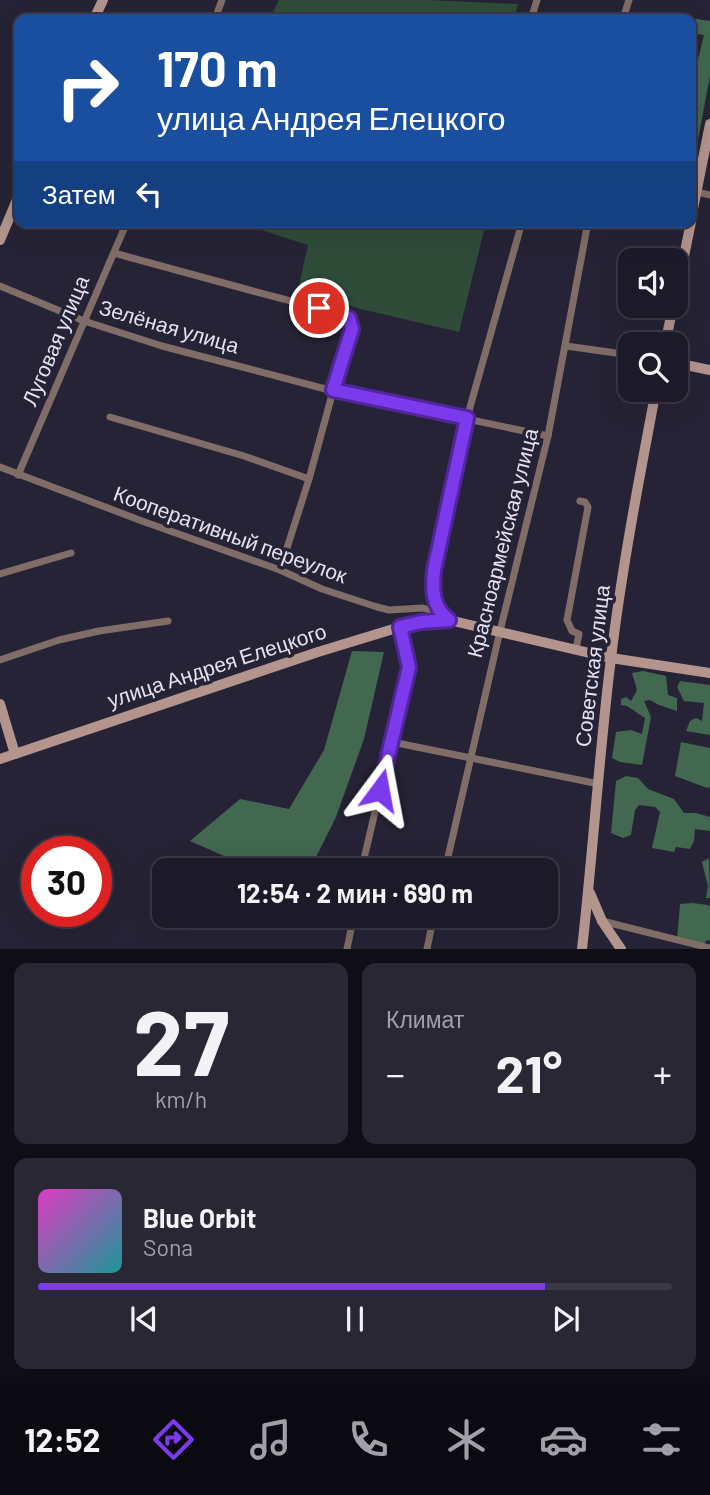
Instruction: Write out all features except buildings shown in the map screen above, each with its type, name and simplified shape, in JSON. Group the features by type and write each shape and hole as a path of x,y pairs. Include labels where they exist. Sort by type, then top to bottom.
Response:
{"main road":[{"path":"696,186 710,124"},
{"path":"0,240 14,207"},
{"path":"686,248 690,228"},
{"path":"688,365 710,370"},
{"name":"Советская улица","path":"582,949 611,658 638,483 654,402"},
{"name":"улица Андрея Елецкого","path":"0,759 318,652 400,627 445,617 611,658 710,673"},
{"path":"0,704 15,754"},
{"path":"589,890 601,921 621,949"}],"street":[{"path":"696,186 710,195"},
{"name":"Луговая улица","path":"18,475 124,228"},
{"path":"445,617 432,593 434,570 467,418 520,228"},
{"name":"Красноармейская улица","path":"448,858 548,436 587,228"},
{"path":"114,253 349,318 352,329 280,570"},
{"name":"Зелёная улица","path":"0,286 84,321 162,346 333,390 548,436"},
{"path":"566,346 618,353"},
{"path":"110,417 244,456 309,479"},
{"name":"Кооперативный переулок","path":"0,467 280,570 322,589 390,610 424,608 445,617"},
{"name":"Советская улица","path":"576,649 579,634 572,631 567,620 588,507 585,502 580,501"},
{"path":"0,574 71,553"},
{"path":"0,660 59,640 168,621"},
{"path":"364,858 409,667 400,627"},
{"path":"391,742 599,784"},
{"path":"601,921 710,948"},
{"path":"347,949 351,928"},
{"path":"427,949 432,928"}],"green space":[{"path":"279,0 428,0 518,4 515,14 272,14"},
{"path":"696,19 710,21 710,76 696,150 696,67 704,35 696,34"},
{"path":"255,228 485,228 459,332 361,309 298,290 308,245"},
{"path":"352,651 384,652 364,739 336,817 316,858 229,858 190,841 240,799 289,809 324,750"},
{"path":"643,671 666,676 668,695 677,698 677,711 650,700 644,701 651,717 642,765 612,758 616,732 631,730 642,734 645,718 621,705 621,699 626,697 631,701 637,690 632,673"},
{"path":"680,681 710,685 710,735 686,731 690,721 696,718 702,721 704,703 684,701 677,687"},
{"path":"681,742 710,748 710,787 675,776"},
{"path":"626,776 638,778 648,789 674,799 684,813 710,817 710,831 695,829 690,849 676,847 674,852 652,848 660,812 655,807 639,805 635,810 631,835 623,838 611,833 616,781"},
{"path":"709,858 710,898 706,898 708,886 702,862"},
{"path":"693,903 710,907 710,941 707,940 702,946 677,940 680,904"}],"route":[{"path":"319,308 349,318 352,329 333,390 467,418 434,570 432,593 442,614 449,620 400,627 409,667 380,790"}]}
